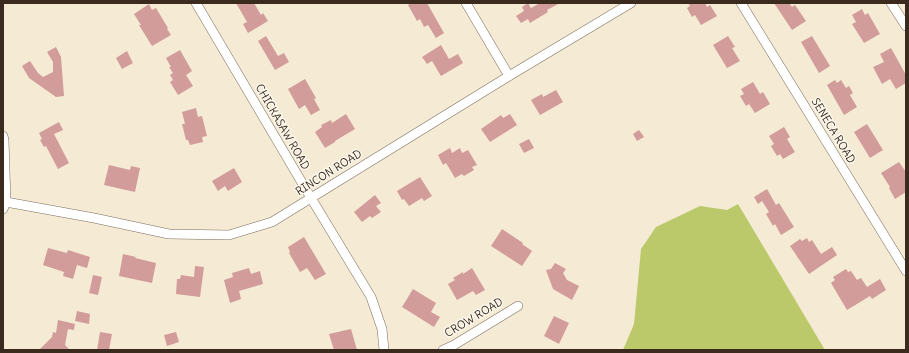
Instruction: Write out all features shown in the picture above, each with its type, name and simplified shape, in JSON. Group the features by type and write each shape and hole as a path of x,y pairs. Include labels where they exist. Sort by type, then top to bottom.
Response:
{"street":[{"name":"CHICKASAW ROAD","path":"196,3 310,198 371,297 382,329 384,350"},
{"path":"466,3 509,76"},
{"name":"RINCON ROAD","path":"4,205 94,218 169,234 229,235 272,222 509,76 631,3"},
{"name":"SENECA ROAD","path":"741,3 906,271"},
{"path":"891,3 906,26"},
{"path":"3,136 4,205"},
{"name":"CROW ROAD","path":"443,350 454,345 518,306"}],"green space":[{"path":"738,204 825,350 623,350 634,324 641,249 656,227 700,206 727,210"}],"building":[{"path":"236,3 254,3 261,15 263,13 268,21 248,33 243,24 247,22"},
{"path":"411,3 427,3 444,33 436,38 428,25 424,27 420,19 417,21 408,5"},
{"path":"528,3 531,8 540,3 560,3 547,10 548,12 530,23 528,19 521,23 516,16 524,11 522,7"},
{"path":"688,3 705,3 707,7 710,5 717,16 701,25 695,15 692,17 687,8 690,6"},
{"path":"774,3 789,3 792,7 795,5 806,21 792,30"},
{"path":"149,4 152,10 156,8 171,35 152,46 134,14"},
{"path":"862,9 865,15 868,13 880,34 864,43 852,24 856,22 852,15"},
{"path":"266,36 278,56 284,53 289,62 275,70 258,41"},
{"path":"728,36 735,47 732,48 740,61 727,68 713,45"},
{"path":"812,36 830,66 819,73 801,42"},
{"path":"441,45 449,59 458,54 463,63 441,76 432,61 427,64 422,57"},
{"path":"56,47 61,57 64,96 56,97 29,78 22,66 30,61 38,73 43,77 53,72 53,62 47,52"},
{"path":"891,48 906,75 906,83 896,89 890,79 882,84 873,67 884,62 880,54"},
{"path":"180,50 192,71 186,75 193,86 178,95 170,82 173,80 170,75 173,73 166,58"},
{"path":"127,51 133,63 122,69 116,58"},
{"path":"305,79 316,98 314,99 320,110 311,115 305,105 299,109 288,89"},
{"path":"835,80 837,83 841,80 846,88 849,86 853,93 850,95 857,107 844,115 827,85"},
{"path":"753,82 760,94 763,92 770,104 755,113 749,104 746,106 740,96 744,94 741,89"},
{"path":"556,90 563,102 540,115 531,100 542,94 543,97"},
{"path":"196,108 198,117 202,116 207,136 202,137 203,142 190,145 188,140 186,140 182,124 185,124 182,112"},
{"path":"346,114 355,129 325,148 315,132 322,127 321,125 331,120 332,123"},
{"path":"510,114 517,125 490,142 481,129 501,115 503,118"},
{"path":"59,122 63,130 54,134 69,163 58,169 46,146 44,147 40,140 42,139 39,133"},
{"path":"867,124 883,150 870,158 854,132"},
{"path":"784,127 790,137 787,139 795,152 783,159 780,154 777,156 771,146 774,144 769,136"},
{"path":"639,130 644,137 637,141 633,134"},
{"path":"529,139 534,148 524,153 519,144"},
{"path":"450,148 452,153 460,148 462,153 468,150 477,165 472,167 474,170 464,176 462,174 455,178 446,163 443,165 438,155"},
{"path":"899,162 906,172 906,192 895,199 889,188 890,187 881,173"},
{"path":"109,165 130,170 131,166 140,168 135,192 104,185"},
{"path":"234,168 242,182 228,191 225,186 218,191 212,181"},
{"path":"420,177 432,196 424,201 422,198 409,206 404,199 402,200 397,191"},
{"path":"767,189 776,205 779,203 794,227 781,235 775,224 773,226 766,214 769,212 762,201 758,204 754,197"},
{"path":"375,195 381,203 376,206 381,212 372,218 370,216 362,222 354,212"},
{"path":"502,229 532,251 522,266 491,246"},
{"path":"304,237 326,274 315,280 307,268 300,272 289,253 288,247"},
{"path":"807,238 809,242 812,240 821,254 832,247 837,255 809,274 790,246 800,239 802,241"},
{"path":"48,248 67,253 68,250 90,257 87,268 77,265 73,279 63,276 64,272 43,265"},
{"path":"123,254 156,263 152,283 119,276"},
{"path":"555,263 566,269 563,273 567,280 579,286 572,300 553,289 546,270 551,269"},
{"path":"195,266 204,267 200,297 176,294 177,279 180,279 181,275 194,277"},
{"path":"249,268 251,274 260,271 263,284 239,291 241,299 230,303 224,280 233,277 232,273"},
{"path":"472,268 485,290 476,295 473,291 457,300 448,284 455,280 453,278"},
{"path":"846,269 848,272 851,271 857,280 861,278 867,287 880,279 886,290 872,299 870,296 847,310 831,283 835,280 833,277"},
{"path":"93,275 102,277 98,295 89,293"},
{"path":"413,289 436,303 431,312 440,317 434,327 402,307"},
{"path":"77,311 90,314 89,324 75,321"},
{"path":"554,316 569,323 559,344 544,336"},
{"path":"58,320 75,324 74,330 68,329 65,345 70,350 39,350 52,337 53,332 56,333"},
{"path":"351,329 357,350 334,350 329,334"},
{"path":"100,332 112,334 109,350 97,350"},
{"path":"176,332 179,342 167,346 164,335"}]}
